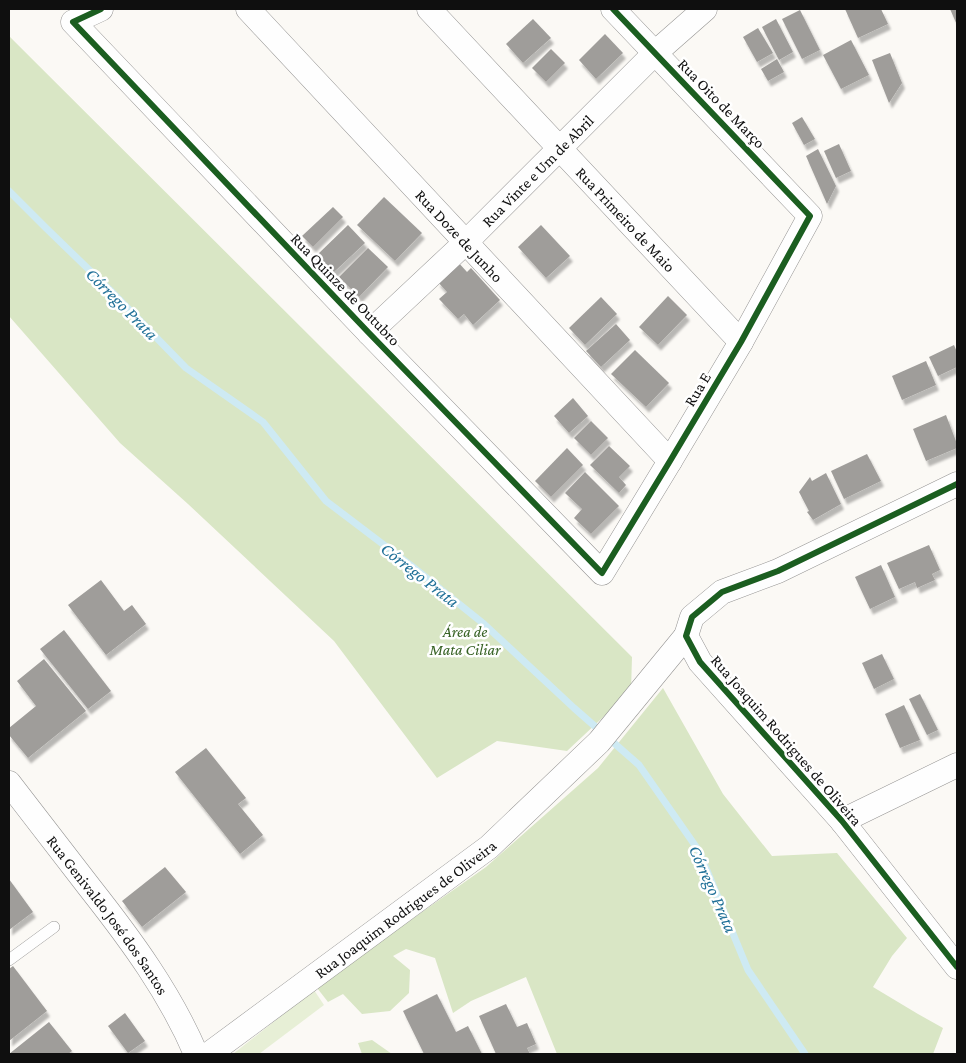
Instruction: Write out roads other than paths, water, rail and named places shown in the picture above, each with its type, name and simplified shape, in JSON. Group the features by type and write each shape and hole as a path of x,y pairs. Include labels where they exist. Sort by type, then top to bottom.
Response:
{"street":[{"name":"Rua Quinze de Outubro","path":"101,9 73,22 369,333 602,573"},
{"name":"Rua Doze de Junho","path":"248,9 670,461"},
{"name":"Rua Primeiro de Maio","path":"429,9 741,342"},
{"name":"Rua Oito de Março","path":"613,9 810,216"},
{"name":"Rua Vinte e Um de Abril","path":"369,333 466,242 655,53 705,9"},
{"name":"Rua E","path":"602,573 741,342 810,216"},
{"name":"Rua Joaquim Rodrigues de Oliveira","path":"209,1054 489,847 599,742 686,636 692,617 722,592 778,571 957,484"},
{"name":"Rua Joaquim Rodrigues de Oliveira","path":"686,636 700,662 842,821 957,967"},
{"path":"842,821 957,765"},
{"name":"Rua Genivaldo José dos Santos","path":"9,783 128,938 173,1007 187,1031 196,1054"}],"lane":[{"path":"9,960 54,927"}],"waterway":[{"name":"Córrego Prata","path":"9,191 186,368 263,422 326,501 484,624 574,708 639,765 699,851 748,970 805,1054"}],"park label":[{"name":"Área de Mata Ciliar","path":"465,640"}]}
